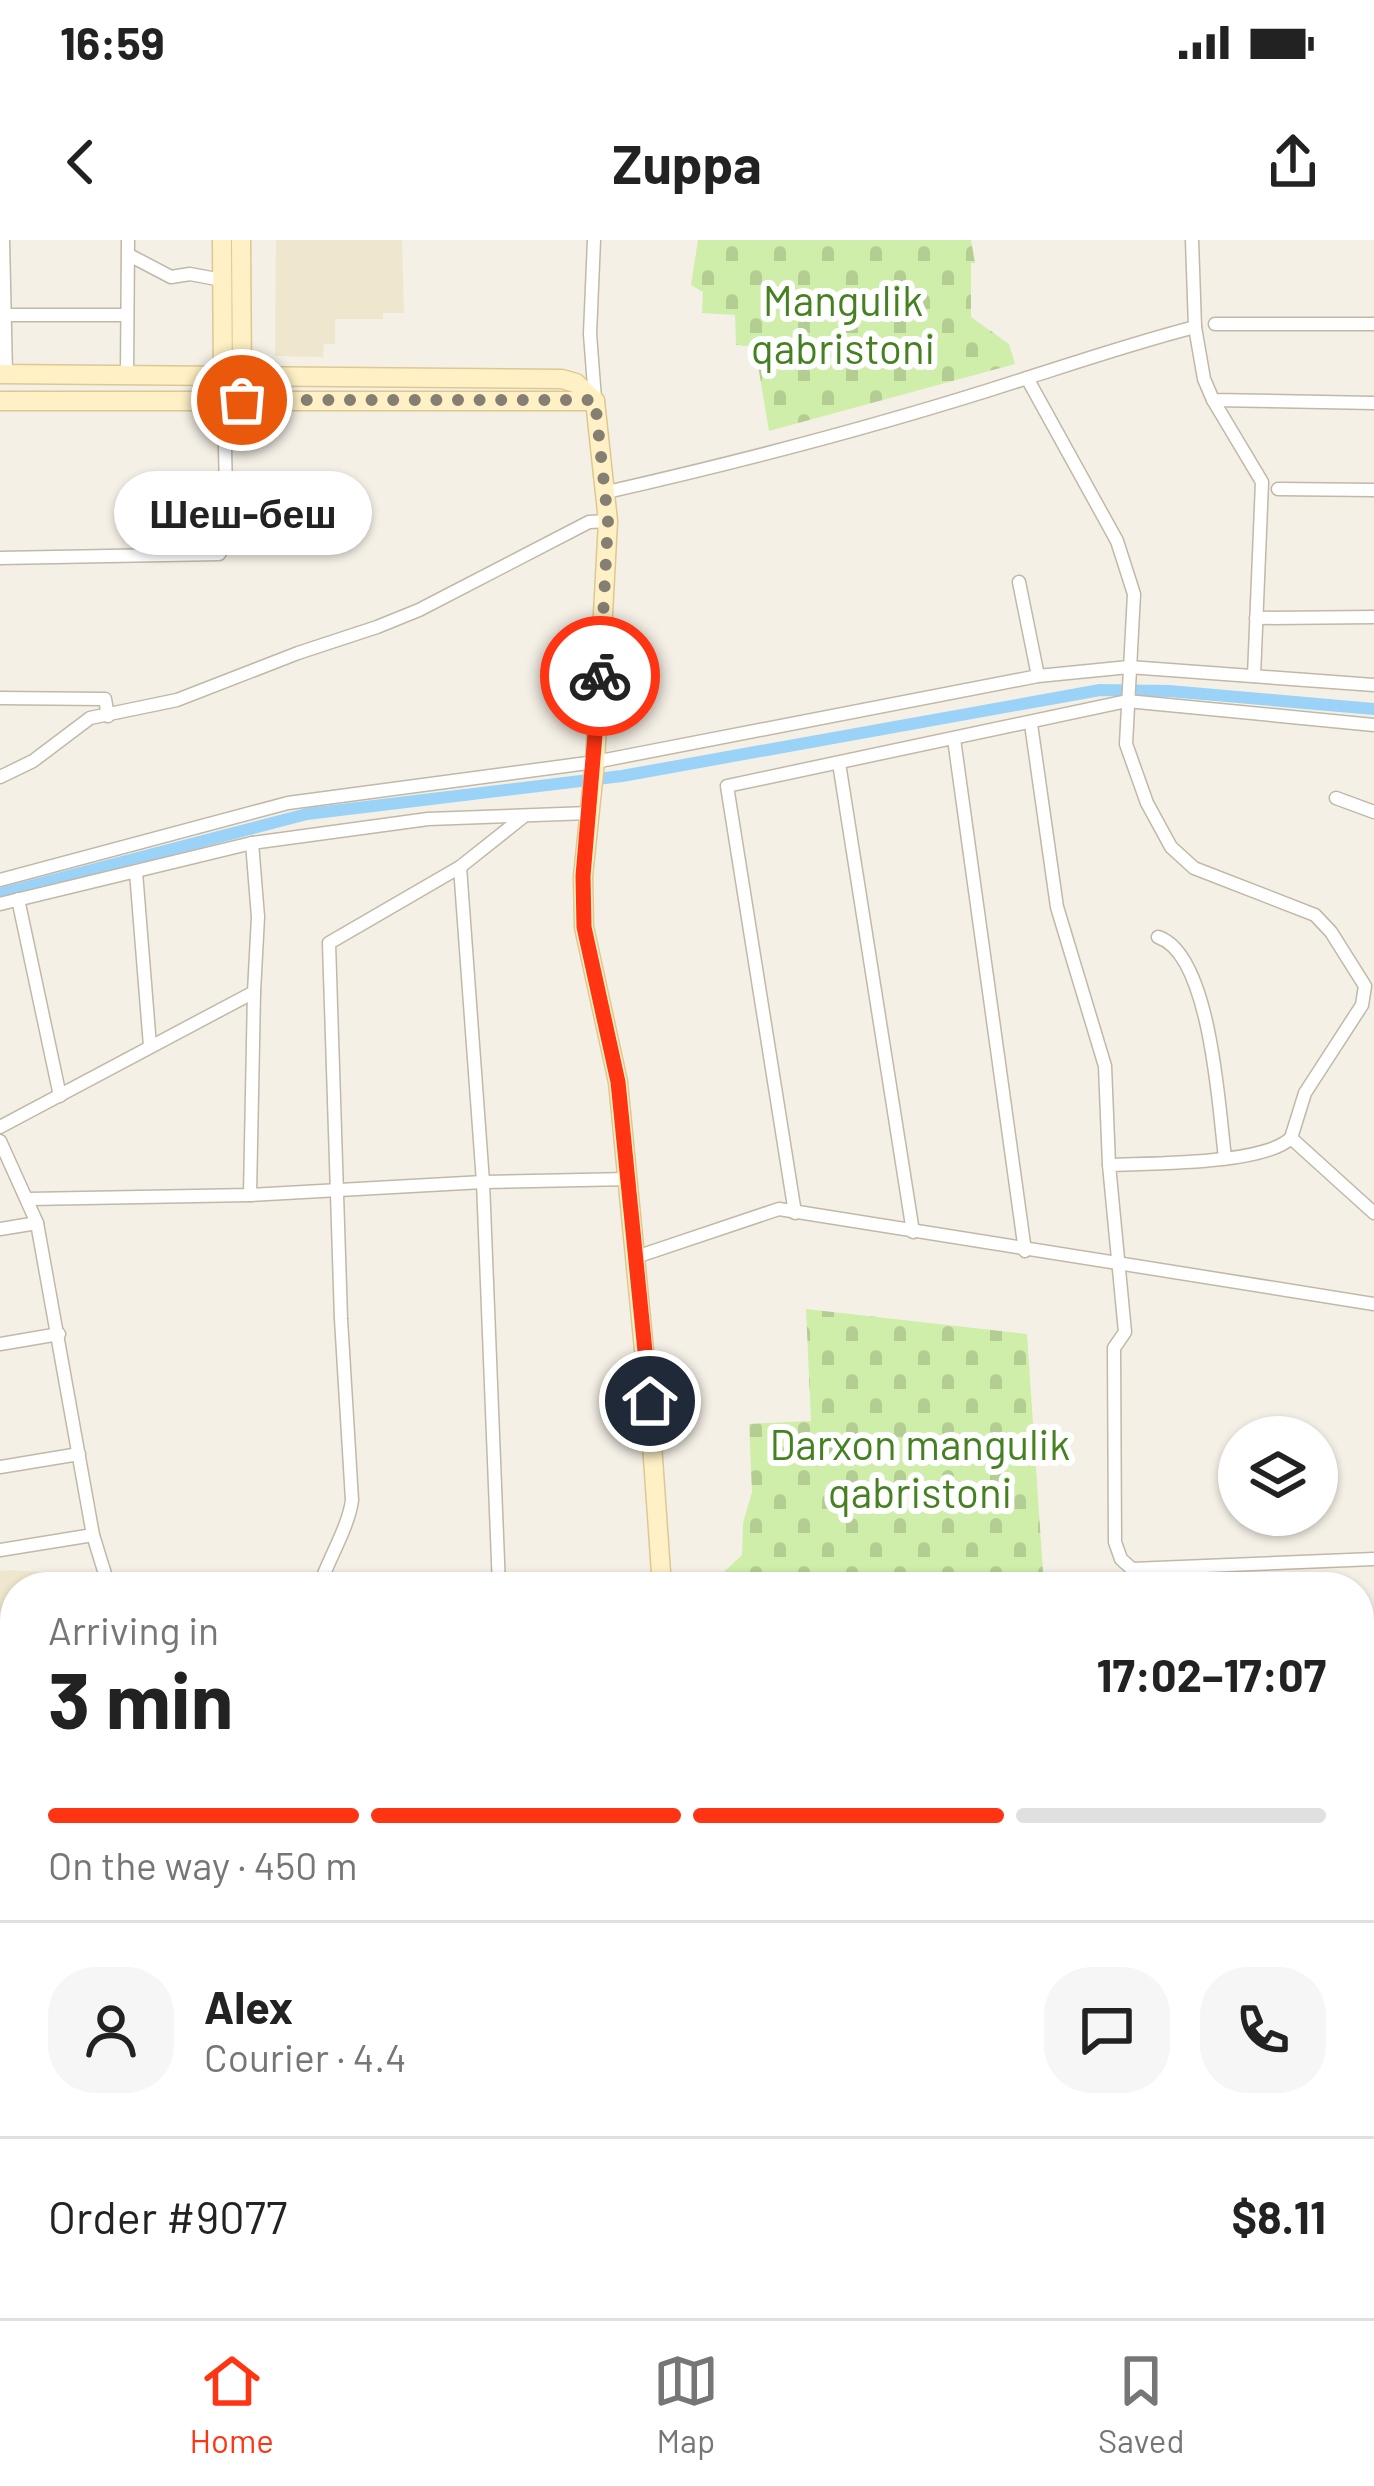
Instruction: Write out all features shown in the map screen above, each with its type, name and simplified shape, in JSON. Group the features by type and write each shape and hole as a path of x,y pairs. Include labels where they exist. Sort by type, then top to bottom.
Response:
{"main road":[{"path":"222,240 233,400"},
{"path":"232,375 241,240"},
{"path":"3,374 562,379 576,383 595,400 608,521 584,927 618,1082 650,1401 661,1572"},
{"path":"0,401 595,400"}],"street":[{"path":"127,375 128,240"},
{"path":"595,240 590,334 595,400"},
{"path":"1192,240 1195,327 1204,380 1262,482 1254,676"},
{"path":"2,243 3,374"},
{"path":"128,255 171,277 190,274 222,280"},
{"path":"4,315 126,315"},
{"path":"1215,325 1374,324"},
{"path":"607,492 751,459 1028,378 1101,351 1195,327"},
{"path":"1028,378 1117,541 1133,594 1126,744 1147,803 1171,847 1194,868 1315,915 1370,983 1362,1005 1305,1093 1291,1138 1275,1149 1225,1158 1109,1166"},
{"path":"0,558 219,554 227,541 233,400"},
{"path":"1214,400 1374,403"},
{"path":"1278,489 1374,490"},
{"path":"0,777 33,761 90,718 177,700 376,627 437,601 589,522 608,521"},
{"path":"1019,582 1038,676"},
{"path":"1256,618 1374,617"},
{"path":"0,880 288,803 595,762 1038,676 1129,670 1374,685"},
{"path":"795,1213 724,780 839,763 1031,724 1127,696 1374,724"},
{"path":"0,698 105,699 108,716"},
{"path":"1031,724 1057,907 1105,1066 1125,1333 1114,1348 1115,1542 1125,1565 1132,1569 1374,1559"},
{"path":"954,739 1025,1251"},
{"path":"839,763 913,1232"},
{"path":"1336,799 1374,812"},
{"path":"0,904 252,843 428,819 523,817 590,803"},
{"path":"324,1572 352,1500 329,944 460,867 523,817"},
{"path":"250,1195 258,917 252,843"},
{"path":"460,867 483,1182 499,1572"},
{"path":"136,872 150,1046"},
{"path":"17,899 60,1096"},
{"path":"1158,937 1176,949 1191,973 1212,1052 1225,1158"},
{"path":"0,1127 254,992"},
{"path":"1291,1138 1374,1213"},
{"path":"0,1141 37,1222 92,1535 104,1572"},
{"path":"29,1199 250,1195 628,1178"},
{"path":"634,1258 779,1209 1374,1304"},
{"path":"0,1229 37,1222"},
{"path":"0,1344 59,1334"},
{"path":"0,1467 79,1454"},
{"path":"0,1550 92,1535"}],"shaded area":[{"path":"276,240 402,240 404,313 383,313 383,319 335,319 335,344 324,344 323,357 275,356"}],"green space":[{"name":"Mangulik qabristoni","path":"698,240 971,240 975,263 971,263 971,317 1009,344 1015,364 769,431 755,347 736,345 735,315 702,313 703,292 691,285"},
{"name":"Darxon mangulik qabristoni","path":"806,1309 1027,1334 1043,1572 724,1572 742,1555 743,1523 752,1492 749,1424 811,1421"}],"waterway":[{"path":"0,894 307,814 622,776 1100,690 1169,691 1374,709"}],"way so far":[{"path":"242,400 595,400 608,521 600,676"}],"place":[{"name":"Шеш-беш","path":"242,400"}],"route":[{"path":"600,676 583,876 584,927 618,1082 650,1401"}]}
